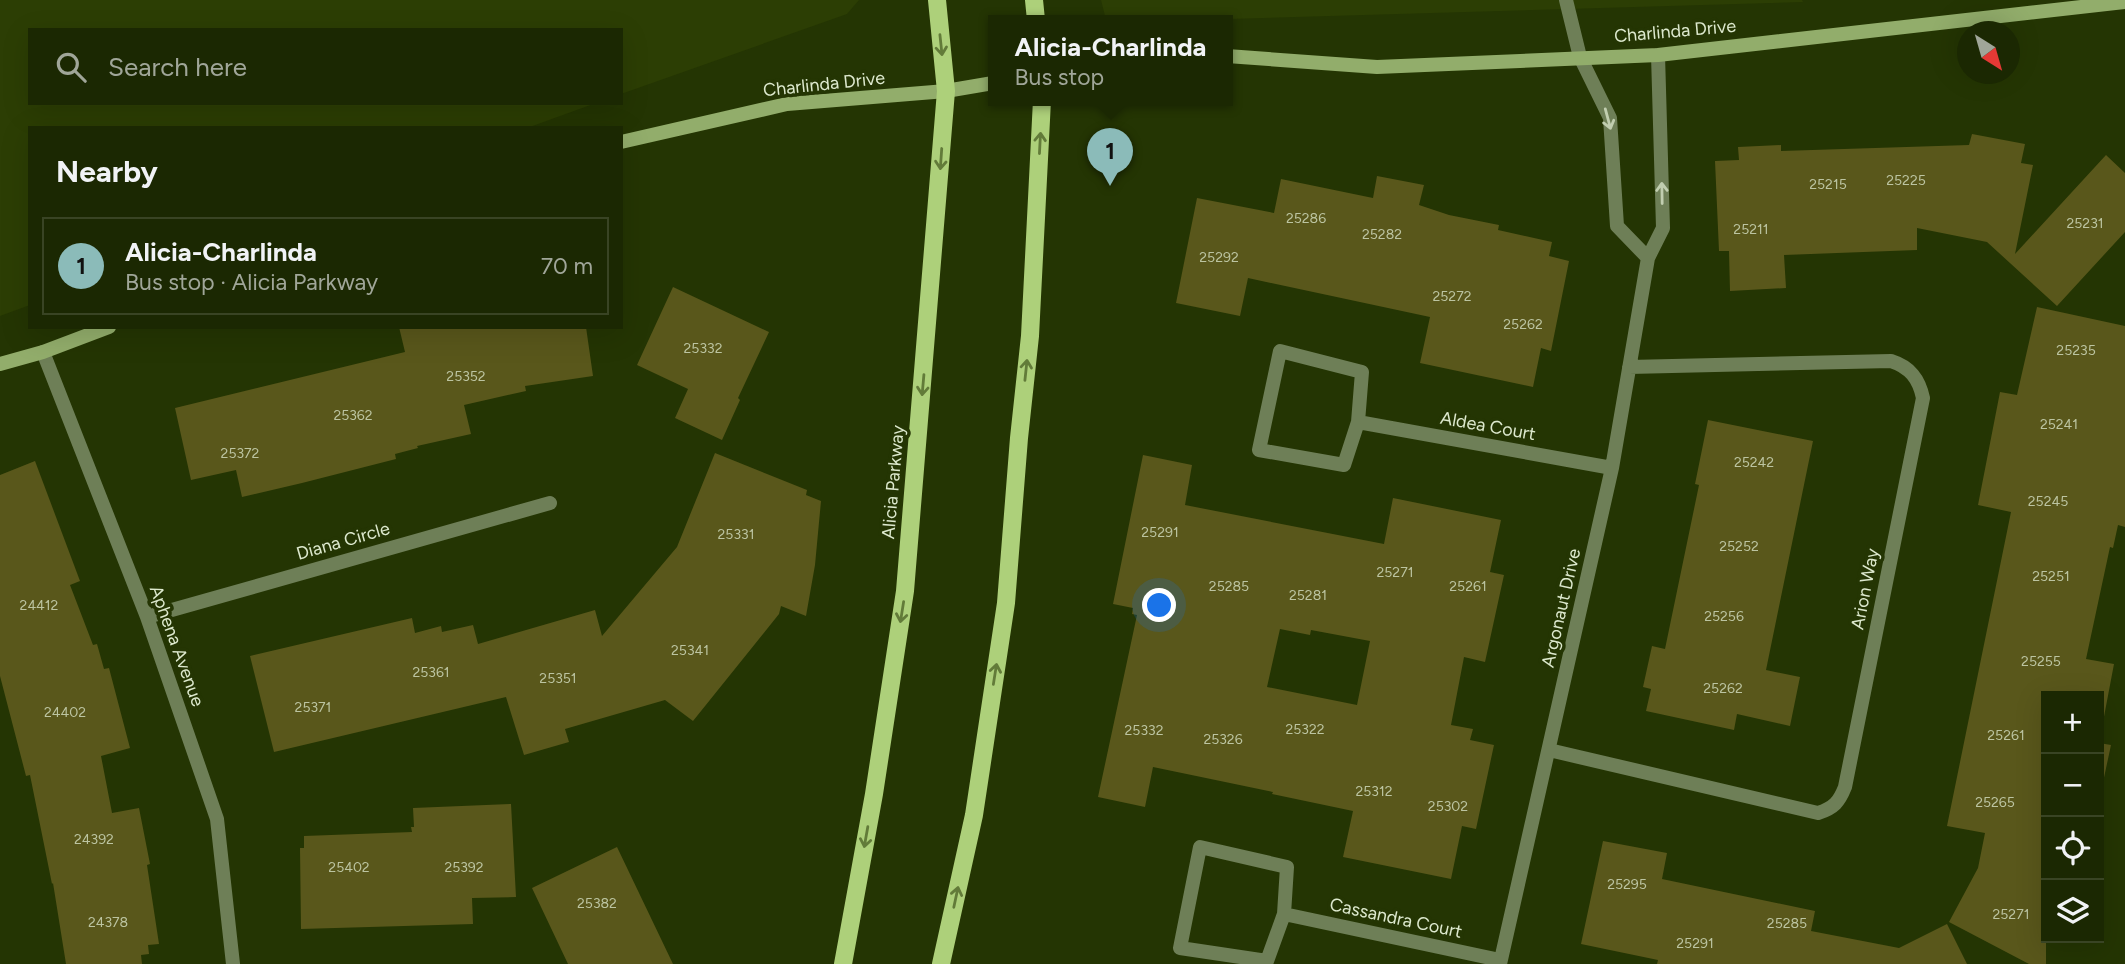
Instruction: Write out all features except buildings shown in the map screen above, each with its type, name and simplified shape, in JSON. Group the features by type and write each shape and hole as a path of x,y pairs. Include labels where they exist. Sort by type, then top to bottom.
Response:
{"main road":[{"name":"Alicia Parkway","path":"843,964 874,794 905,591 946,91 937,0"},
{"path":"941,964 974,815 1006,603 1030,336 1042,106"}],"street":[{"path":"1566,0 1580,57 1610,118 1616,226 1648,258"},
{"name":"Charlinda Drive","path":"1233,56 1377,66 1658,55 2125,2"},
{"name":"Argonaut Drive","path":"1500,962 1612,468 1648,258 1663,228 1658,55"},
{"name":"Charlinda Drive","path":"623,142 787,104 946,91 988,84"},
{"path":"0,364 43,352 104,329"},
{"path":"1280,351 1362,372 1358,422 1344,466 1259,450 1280,351"},
{"name":"Aphena Avenue","path":"43,352 148,617 217,819 233,964"},
{"name":"Arion Way","path":"1549,750 1818,813 1831,809 1840,800 1845,787 1923,398 1920,385 1904,365 1891,361 1629,366"},
{"name":"Aldea Court","path":"1358,422 1612,468"},
{"name":"Diana Circle","path":"148,617 550,503"},
{"path":"1200,847 1287,867 1284,914 1267,961 1180,948 1200,847"},
{"name":"Cassandra Court","path":"1284,914 1500,962"}],"shaded area":[{"path":"0,0 859,0 847,14 623,93 623,28 28,28 28,105 590,105 533,126 28,126 28,306 0,316"},
{"path":"1101,0 1803,2 1233,19 1233,15 1105,15"}],"place":[{"name":"Alicia-Charlinda","path":"1110,186"}]}
